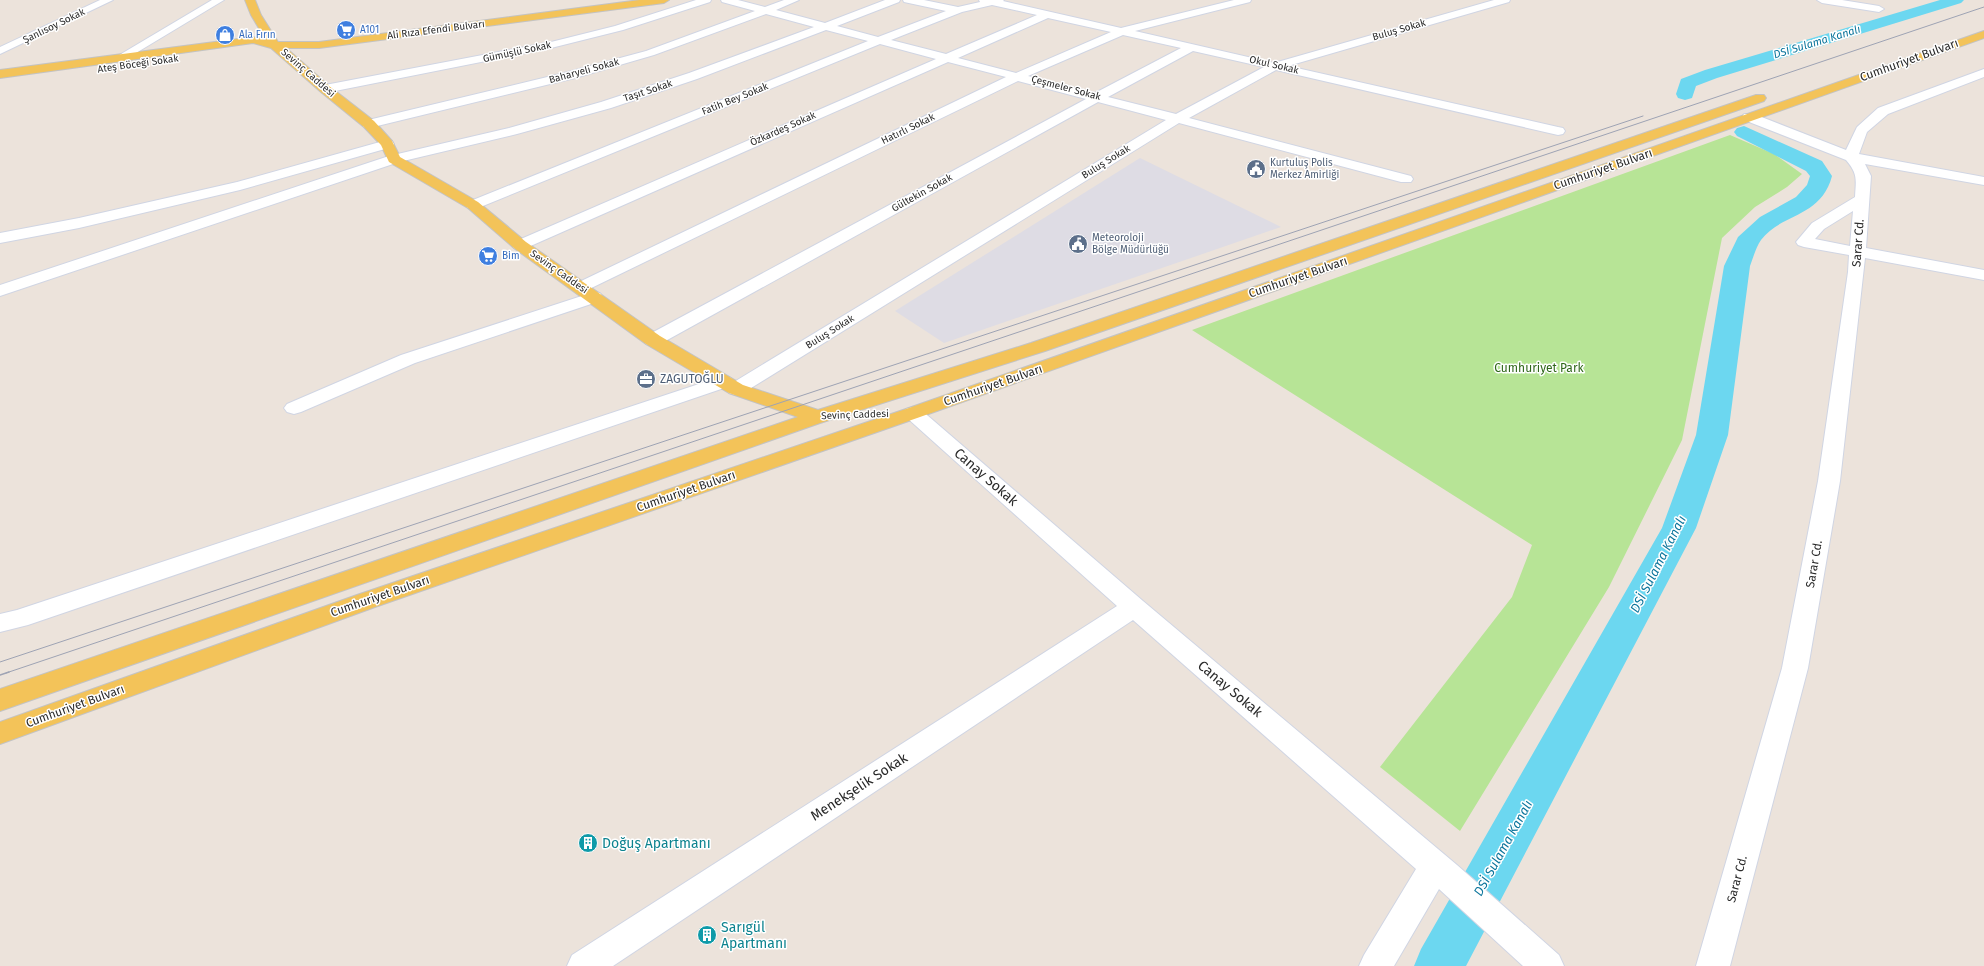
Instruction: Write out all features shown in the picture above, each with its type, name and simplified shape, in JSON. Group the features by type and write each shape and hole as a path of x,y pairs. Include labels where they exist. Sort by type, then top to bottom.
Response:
{"main road":[{"name":"Sevinç Caddesi","path":"250,0 256,16 275,45 369,124 390,151 473,205 520,245 653,340 730,386 818,417 914,413"},
{"name":"Ali Rıza Efendi Bulvarı","path":"275,45 316,37 605,0"},
{"name":"Ali Rıza Efendi Bulvarı","path":"275,45 319,45 664,0"},
{"name":"Cumhuriyet Bulvarı","path":"0,700 818,417 1038,347 1984,19"},
{"name":"Cumhuriyet Bulvarı","path":"0,733 366,601 914,413 1984,34"},
{"path":"0,72 253,40 275,45"},
{"name":"Ateş Böceği Sokak","path":"0,83 275,45"},
{"path":"0,78 72,73"}],"street":[{"name":"Şanlısoy Sokak","path":"0,51 108,0"},
{"path":"122,57 219,0"},
{"name":"Gümüşlü Sokak","path":"326,89 551,45 619,28 706,0"},
{"name":"Çeşmeler Sokak","path":"726,0 1406,178"},
{"name":"Baharyeli Sokak","path":"369,124 571,75 650,53 794,0"},
{"name":"Taşıt Sokak","path":"390,151 512,131 606,105 693,76 824,25 895,0"},
{"path":"908,0 958,10"},
{"name":"Hatırlı Sokak","path":"294,408 408,359 587,292 1018,76 1123,31 1246,0"},
{"path":"1822,0 1879,9"},
{"name":"Fatih Bey Sokak","path":"473,205 880,40 958,10 990,1"},
{"name":"Okul Sokak","path":"990,1 1558,131"},
{"name":"Buluş Sokak","path":"0,623 19,619 730,386 1179,118 1275,66 1495,1"},
{"name":"Özkardeş Sokak","path":"520,245 946,57 1046,15"},
{"name":"Gültekin Sokak","path":"653,340 1098,97 1192,48"},
{"path":"1851,157 1854,143 1858,135 1872,119 1883,111 1984,73"},
{"path":"1749,118 1851,157 1984,181"},
{"path":"0,238 79,223 390,151"},
{"path":"0,291 390,151"},
{"name":"Sarar Cd.","path":"1713,966 1795,668 1829,481 1858,252 1864,176 1860,167 1851,157"},
{"path":"1862,199 1818,226 1804,242 1984,275"},
{"name":"Canay Sokak","path":"914,413 1134,607 1440,870 1547,966"},
{"name":"Menekşelik Sokak","path":"584,966 1134,607"},
{"path":"1376,966 1440,870"}],"shaded area":[{"path":"1140,158 1281,227 944,343 895,311"}],"green space":[{"name":"Cumhuriyet Park","path":"1730,135 1774,154 1802,174 1787,187 1755,207 1722,238 1682,440 1609,587 1460,831 1380,767 1512,597 1532,545 1192,330"}],"waterway":[{"name":"DSİ Sulama Kanalı","path":"1685,94 1688,83 1711,74 1956,0"},
{"name":"DSİ Sulama Kanalı","path":"1439,966 1679,528 1712,435 1737,266 1750,237 1768,222 1804,202 1818,187 1821,176 1814,166 1744,132"}],"tram line":[{"path":"6,673 1984,7"},
{"path":"0,662 1643,116"},
{"path":"0,675 6,673"}],"place":[{"name":"A101","path":"346,30"},
{"name":"Ala Fırın","path":"225,35"},
{"name":"Kurtuluş Polis Merkez Amirliği","path":"1256,169"},
{"name":"Meteoroloji Bölge Müdürlüğü","path":"1078,244"},
{"name":"Bim","path":"488,256"},
{"name":"ZAGUTOĞLU","path":"646,379"},
{"name":"Doğuş Apartmanı","path":"588,843"},
{"name":"Sarıgül Apartmanı","path":"707,935"}]}
